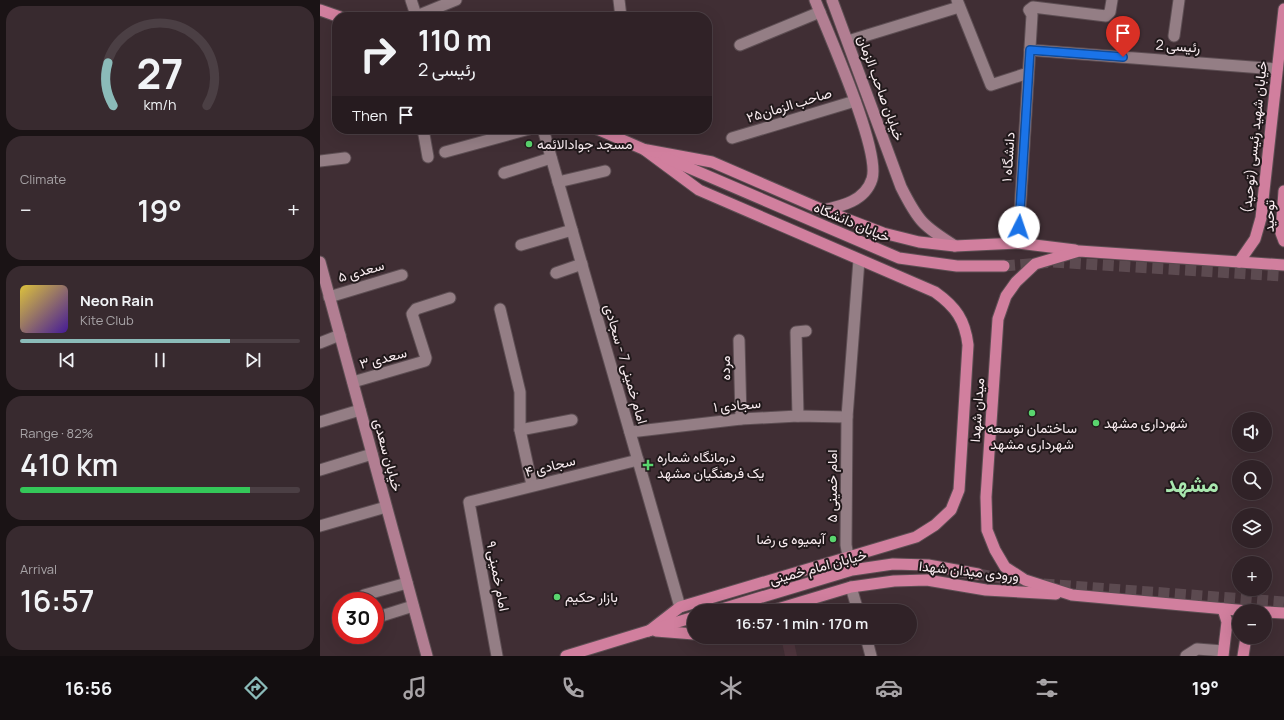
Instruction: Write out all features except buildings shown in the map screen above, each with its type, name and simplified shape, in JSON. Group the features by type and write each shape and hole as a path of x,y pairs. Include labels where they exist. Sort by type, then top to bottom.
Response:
{"main road":[{"path":"815,0 855,101 872,156 874,168 872,179 867,190 856,200 848,204 823,210"},
{"name":"خیابان صاحب الزمان","path":"832,0 901,187 914,213 929,230 955,246"},
{"name":"خیابان شهید رئیسی (توحید)","path":"1239,262 1255,239 1261,218 1284,9"},
{"path":"320,10 332,14"},
{"path":"614,134 645,150 699,190 935,292 944,298 956,310 966,328 968,345 958,490 951,510 934,525 916,537 680,607 649,631"},
{"path":"645,150 712,162 823,210 883,233 919,242 955,246 1018,243 1079,250"},
{"name":"خیابان دانشگاه","path":"645,150 697,171 858,242 899,258 957,266 1004,266"},
{"name":"توحید","path":"1284,191 1281,233 1284,241"},
{"name":"میدان شهدا","path":"1232,610 1072,595 1025,580 1005,567 995,550 987,530 986,497 998,318 1006,296 1016,282 1035,264 1079,250 1284,265"},
{"name":"خیابان سعدی","path":"320,262 427,656"},
{"name":"خیابان امام خمینی","path":"738,604 852,570 893,564 928,565 978,574"},
{"name":"ورودی میدان شهدا","path":"794,604 851,587 894,581 927,580 986,590 1072,595"},
{"path":"1223,610 1227,622 1223,654"},
{"path":"1272,612 1284,613"},
{"path":"566,656 687,619"},
{"path":"649,631 687,634"},
{"path":"1243,656 1245,644"}],"street":[{"path":"410,0 414,12"},
{"path":"425,12 456,0"},
{"path":"619,0 620,12"},
{"name":"دانشگاه ۱","path":"1018,243 1032,15 1030,10 1033,7 1106,16 1110,12 1112,0"},
{"path":"1174,36 1179,0"},
{"path":"848,41 958,4 991,85 1028,73"},
{"path":"740,45 820,12"},
{"name":"رئیسی 2","path":"1030,50 1277,69"},
{"name":"صاحب الزمان۲۵","path":"732,138 855,101"},
{"path":"425,134 428,157"},
{"path":"445,152 511,134"},
{"name":"امام خمینی 7 - سجادی","path":"544,134 680,607"},
{"path":"320,161 345,158"},
{"path":"504,173 551,158"},
{"path":"558,182 605,171"},
{"path":"521,245 572,230"},
{"name":"امام خمینی ۵","path":"848,556 846,545 847,417 859,260"},
{"path":"556,273 582,264"},
{"name":"سعدی ۵","path":"329,297 402,275"},
{"name":"سعدی ۳","path":"352,382 425,361 412,314 416,310 450,298"},
{"path":"500,309 520,392 520,430 532,485"},
{"path":"798,416 796,332 806,331"},
{"path":"320,343 340,335"},
{"name":"مرده","path":"739,340 741,419"},
{"path":"320,422 360,410"},
{"name":"سجادی ۱","path":"630,432 741,419 798,416 847,417"},
{"path":"520,430 572,420"},
{"path":"320,470 372,454"},
{"name":"سجادی ۴","path":"469,502 532,485 638,460"},
{"name":"امام خمینی ۹","path":"469,502 497,656"},
{"path":"320,526 386,507"},
{"path":"375,592 407,583"},
{"path":"851,587 856,604"},
{"path":"384,615 413,606"},
{"path":"868,644 871,656"},
{"path":"1186,656 1198,649 1223,654"}],"shaded area":[{"path":"782,644 794,644 797,656 785,656"}],"tunnel":[{"path":"1004,266 1053,262 1284,276"},
{"path":"978,574 1030,583 1284,602"}],"place":[{"name":"مسجد جوادالائمه","path":"529,144"},
{"name":"ساختمان توسعه شهرداری مشهد","path":"1032,413"},
{"name":"شهرداری مشهد","path":"1096,423"},
{"name":"درمانگاه شماره یک فرهنگیان مشهد","path":"648,465"},
{"name":"آبمیوه ی رضا","path":"833,539"},
{"name":"بازار حکیم","path":"557,597"}],"district":[{"name":"مشهد","path":"1192,484"}],"route":[{"path":"1019,227 1030,50 1123,57"}]}
